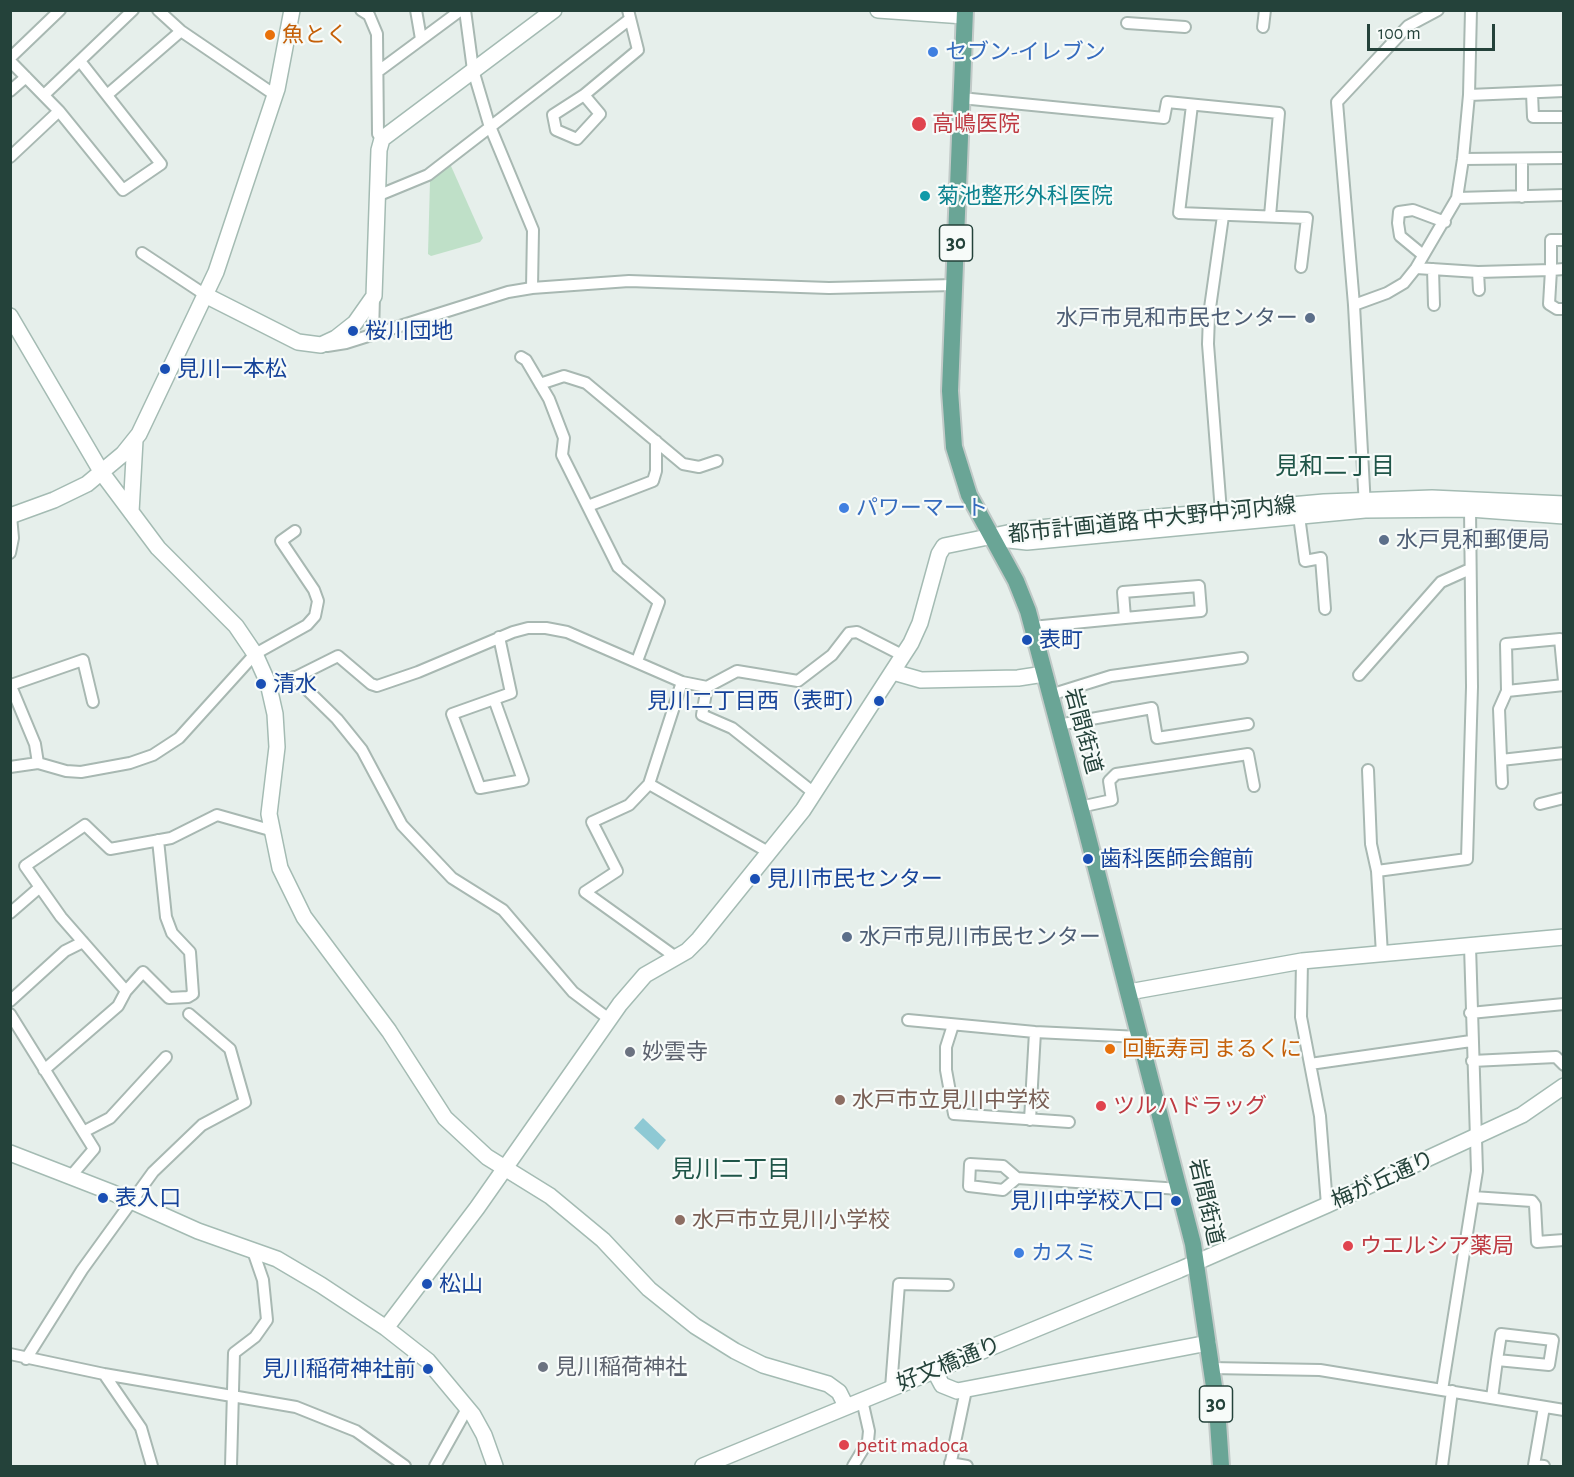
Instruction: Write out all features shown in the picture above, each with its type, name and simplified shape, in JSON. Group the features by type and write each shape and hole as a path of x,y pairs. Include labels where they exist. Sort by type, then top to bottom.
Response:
{"main road":[{"name":"岩間街道","path":"965,13 950,409 954,447 969,495 1016,581 1032,627 1129,992 1197,1263 1221,1467"}],"street":[{"path":"44,95 133,10"},
{"path":"158,10 181,31 275,95"},
{"path":"10,553 13,538 11,516 70,493 102,473 135,440 207,296 275,95 292,10"},
{"path":"362,10 369,15 377,34 380,70 378,134 382,139"},
{"path":"416,10 421,39"},
{"path":"380,70 463,10 473,70 491,128 533,230 532,288"},
{"path":"373,335 379,150 382,139 554,10"},
{"path":"878,10 965,13"},
{"path":"1143,23 1146,10"},
{"path":"1263,27 1264,10"},
{"path":"1365,505 1354,305 1337,102 1408,26 1438,10"},
{"path":"1354,305 1396,287 1416,268 1457,198 1469,95 1471,10"},
{"path":"58,11 10,59 59,111 123,190 161,164 80,61"},
{"path":"377,196 428,175 491,128 629,15 638,50 584,95 553,115 556,130 577,139 600,114 584,95"},
{"path":"1127,22 1185,27"},
{"path":"106,95 181,31"},
{"path":"10,91 26,77"},
{"path":"1469,95 1563,91"},
{"path":"1532,93 1533,117 1563,117"},
{"path":"961,98 1164,118 1167,102 1279,113 1270,216"},
{"path":"1192,105 1179,213 1307,218 1301,267"},
{"path":"10,157 59,111"},
{"path":"1463,159 1563,158"},
{"path":"1522,160 1522,197"},
{"path":"1457,198 1563,195"},
{"path":"1423,255 1400,236 1398,223 1400,213 1413,210 1445,222"},
{"path":"1221,512 1208,344 1209,315 1223,216"},
{"path":"1563,240 1551,240 1549,304 1557,309 1563,309"},
{"path":"142,253 207,296 298,342 321,345 346,343 508,292 532,288 628,281 819,288 954,285"},
{"path":"1416,268 1478,272 1563,269"},
{"path":"1433,269 1434,305"},
{"path":"1478,272 1479,290"},
{"path":"321,345 336,338 355,323 374,296"},
{"path":"10,316 102,473 159,548 236,626 255,654 268,683 277,729 276,760 269,801 270,830 280,868 304,917 389,1031 445,1118 475,1148 503,1169 556,1200 603,1240 649,1289 696,1326 735,1351 763,1365 835,1388 846,1406"},
{"path":"521,357 526,360 549,399 564,438 562,455 618,567 659,602 636,661"},
{"path":"540,384 564,376 586,383 683,464 692,466 717,461"},
{"path":"131,512 135,440"},
{"path":"588,506 653,481 656,471 656,441"},
{"name":"都市計画道路 中大野中河内線","path":"991,538 1027,529 1221,512 1479,499 1563,504"},
{"name":"都市計画道路 中大野中河内線","path":"991,538 1027,542 1299,516 1365,505 1470,509 1563,516"},
{"path":"1377,871 1467,860 1472,687 1470,509"},
{"path":"1299,516 1305,561 1321,558 1325,609"},
{"path":"10,767 38,763 66,771 81,771 130,763 153,755 179,738 255,654 308,626 315,616 317,596 281,541 295,531"},
{"path":"386,1328 477,1208 609,1019 645,975 677,958 699,939 770,853 814,793 904,656 917,632 942,548 957,542 991,538"},
{"path":"1359,675 1441,582 1470,569"},
{"path":"1032,627 1201,611 1199,586 1123,592 1125,618"},
{"path":"268,683 294,677 338,656 371,684 377,686 418,672 513,632 546,628 567,632 682,682 707,687 737,671 798,681 832,655 849,633 857,632 904,656"},
{"path":"494,699 524,780 480,788 452,714 494,699 511,693 499,637"},
{"path":"1502,783 1499,709 1506,692 1506,644 1560,639 1563,683 1506,692"},
{"path":"1050,695 1111,676 1242,658"},
{"path":"38,763 35,744 10,685 83,660 93,702"},
{"path":"893,672 921,680 1018,678 1044,674"},
{"path":"294,677 337,719 362,750 402,825 453,878 503,910 573,992 609,1019"},
{"path":"677,958 585,892 617,871 592,822 629,805 649,784 682,682"},
{"path":"707,687 702,715 732,728 814,793"},
{"path":"1058,724 1152,708 1157,738 1248,724"},
{"path":"1501,760 1563,753"},
{"path":"1080,807 1112,800 1109,781 1116,774 1248,754 1254,786"},
{"path":"1368,770 1371,844 1377,871 1382,954"},
{"path":"649,784 770,853"},
{"path":"1540,804 1563,798"},
{"path":"126,991 83,942 25,866 85,825 110,849 171,838 217,815 270,830"},
{"path":"44,1070 118,1005 126,991 143,972 169,998 188,997 194,994 190,952 172,933 166,917 158,840"},
{"path":"10,913 40,887"},
{"path":"1129,992 1302,961 1563,937"},
{"path":"10,1001 65,951 83,942"},
{"path":"1442,1467 1447,1391 1477,1171 1470,1013 1470,946"},
{"path":"1302,961 1301,1017 1320,1116 1327,1205"},
{"path":"1470,1013 1563,1004"},
{"path":"10,1014 85,1131 94,1149 71,1176"},
{"path":"26,1359 82,1270 153,1172 190,1135 218,1115 244,1102 230,1049 189,1014"},
{"path":"908,1020 1035,1032 1140,1037"},
{"path":"953,1025 946,1047 946,1070 954,1114 1070,1122"},
{"path":"1030,1120 1035,1032"},
{"path":"1310,1064 1471,1041"},
{"path":"85,1131 110,1118 166,1057"},
{"path":"1472,1061 1556,1057 1563,1065"},
{"name":"梅が丘通り","path":"1197,1263 1477,1138 1522,1115 1563,1086"},
{"path":"12,1158 71,1176 198,1231 296,1269 386,1328 429,1361 468,1407 484,1435 495,1467"},
{"path":"1017,1178 1180,1189"},
{"path":"1473,1197 1533,1201 1537,1242 1563,1240"},
{"path":"231,1467 234,1353 255,1337 267,1320 263,1280 253,1251"},
{"name":"好文橋通り","path":"703,1466 1197,1263"},
{"path":"891,1388 899,1284 948,1285"},
{"path":"1492,1398 1497,1360 1501,1334 1553,1340 1550,1365 1497,1360"},
{"path":"934,1370 942,1385 957,1391 1208,1343"},
{"path":"10,1354 104,1374 270,1401 319,1415 356,1431 405,1467"},
{"path":"1211,1368 1302,1368 1563,1410"},
{"path":"104,1374 141,1428 152,1467"},
{"path":"966,1390 950,1465 967,1467"},
{"path":"853,1467 868,1441 869,1431 862,1400"},
{"path":"435,1467 468,1407"},
{"path":"1544,1407 1534,1465 1544,1467"}],"green space":[{"path":"447,165 451,166 483,238 480,242 431,256 428,254 430,181"}],"water":[{"path":"643,1118 666,1140 658,1150 634,1128"}],"place":[{"name":"魚とく","path":"270,35"},
{"name":"セブン-イレブン","path":"933,52"},
{"name":"高嶋医院","path":"919,124"},
{"name":"菊池整形外科医院","path":"925,196"},
{"name":"水戸市見和市民センター","path":"1310,318"},
{"name":"桜川団地","path":"353,331"},
{"name":"見川一本松","path":"165,369"},
{"name":"パワーマート","path":"844,508"},
{"name":"水戸見和郵便局","path":"1384,540"},
{"name":"表町","path":"1027,640"},
{"name":"清水","path":"261,684"},
{"name":"見川二丁目西（表町）","path":"879,701"},
{"name":"歯科医師会館前","path":"1088,859"},
{"name":"見川市民センター","path":"755,879"},
{"name":"水戸市見川市民センター","path":"847,937"},
{"name":"回転寿司 まるくに","path":"1110,1049"},
{"name":"妙雲寺","path":"630,1052"},
{"name":"水戸市立見川中学校","path":"840,1100"},
{"name":"ツルハドラッグ","path":"1101,1106"},
{"name":"表入口","path":"103,1198"},
{"name":"見川中学校入口","path":"1176,1201"},
{"name":"水戸市立見川小学校","path":"680,1220"},
{"name":"ウエルシア薬局","path":"1348,1246"},
{"name":"カスミ","path":"1019,1253"},
{"name":"松山","path":"427,1284"},
{"name":"見川稲荷神社","path":"543,1367"},
{"name":"見川稲荷神社前","path":"428,1369"},
{"name":"petit madoca","path":"844,1445"}],"district":[{"name":"見和二丁目","path":"1335,467"},
{"name":"見川二丁目","path":"731,1170"}]}
